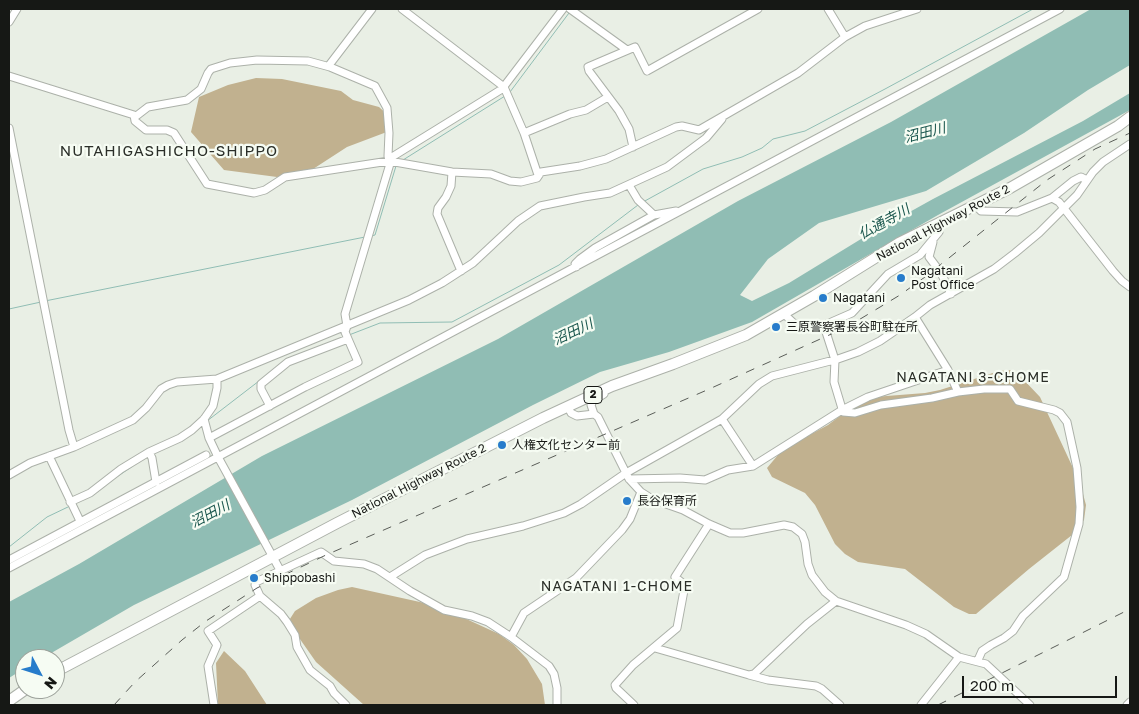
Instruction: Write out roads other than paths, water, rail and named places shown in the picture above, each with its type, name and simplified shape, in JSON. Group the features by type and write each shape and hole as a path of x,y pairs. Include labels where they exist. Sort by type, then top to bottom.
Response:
{"highway":[{"name":"National Highway Route 2","path":"65,667 272,555 568,407 612,386 746,335 784,314 899,243 976,206 1101,136 1130,117"}],"street":[{"path":"9,22 17,9"},
{"path":"330,67 330,64 372,9"},
{"path":"402,9 505,88 524,133 538,175"},
{"path":"209,438 358,362 346,332 345,314 389,161 392,157 505,88 563,9"},
{"path":"633,147 630,129 589,71 588,66 635,48 647,71 758,9"},
{"path":"828,9 845,37"},
{"path":"135,117 135,122 146,130 167,130 174,133 207,184 254,192 265,190 285,177 389,161 452,172 491,174 510,181 521,182 537,178 541,172 580,166 633,147 676,126 699,130 798,73 845,37 865,26 917,9"},
{"path":"9,568 1060,9"},
{"path":"572,11 627,50"},
{"path":"135,117 148,107 187,100 201,89 211,69 230,63 257,60 308,61 330,67 375,86 387,108 389,161"},
{"path":"9,76 135,117"},
{"path":"524,133 570,114 586,110 608,97"},
{"path":"270,406 261,389 261,384 288,362 442,283 473,263 518,221 540,206 610,193 667,168 706,138 723,116"},
{"path":"9,128 42,298 74,447"},
{"path":"390,577 425,555 467,538 524,526 564,514 722,419 759,384 772,376 835,360 858,352 880,340 930,305 994,269 1015,253 1039,234 1077,195 1103,162 1130,144"},
{"path":"452,172 450,186 446,197 438,208 437,214 461,271"},
{"path":"976,206 981,211 1017,212 1052,198 1081,177 1087,180"},
{"path":"629,185 638,200 654,216"},
{"path":"1052,198 1060,202 1112,271 1130,287"},
{"path":"576,267 575,264 580,259 595,248 654,216 678,210 681,211"},
{"path":"784,314 799,328 813,328 820,327 852,313 888,274 916,258 939,232 936,224"},
{"path":"935,237 929,257 941,273 951,294"},
{"path":"915,317 948,370 958,392"},
{"path":"813,328 818,330 825,328 835,324 838,320"},
{"path":"825,328 835,360 834,382 842,410"},
{"path":"9,475 24,465 74,447 133,420 146,408 161,389 168,385 178,382 217,379 346,332"},
{"path":"628,476 705,480 728,470 753,466 842,410 868,397 948,370"},
{"path":"70,502 90,493 121,469 149,452 180,438 192,430 204,419 213,406 217,379"},
{"path":"629,380 630,383 593,401 591,405 628,476 641,492 652,499 683,510 730,533 742,533 784,525 793,527 802,534 812,575 825,592 836,601 917,629 959,657 966,660 978,660 986,664 1030,705"},
{"path":"842,410 855,413 881,405 932,398 958,392 1010,389 1018,400 1060,413 1067,422 1077,468 1080,507 1079,524 1064,577 1023,616 1013,631 1004,638 990,644 982,651 978,660"},
{"path":"568,407 571,413 577,416 594,414"},
{"path":"204,419 209,438 219,458 280,570"},
{"path":"722,419 753,466"},
{"path":"149,452 152,458 156,482"},
{"path":"9,560 206,455"},
{"path":"48,456 80,521"},
{"path":"511,637 524,613 576,578 622,530 630,519 641,492"},
{"path":"634,705 616,688 616,685 633,665 678,628 685,585 675,577 709,524"},
{"path":"346,705 330,686 310,670 297,647 295,635 281,614 260,596 255,585 256,582 280,570 322,552 334,561 364,564 378,569 444,610 472,616 488,622 549,666 554,674 557,705"},
{"path":"214,705 208,666 216,645 208,631 260,596"},
{"path":"749,675 754,674 807,624 836,601"},
{"path":"655,648 768,680 816,686 840,705"},
{"path":"921,705 959,657"},
{"path":"1127,705 1130,702"}],"water":[{"name":"沼田川","path":"1091,9 1130,9 1130,65 1088,90 1024,133 926,191 819,223 768,259 740,295 752,301 789,283 861,239 933,199 1083,121 1130,93 1130,110 938,215 752,322 669,352 600,372 352,500 134,605 58,649 15,649 15,674 9,678 9,602 79,564 262,456 498,339 738,201 891,122"}],"waterway":[{"path":"643,202 703,169 742,157 762,148 773,139 805,131 1033,9"},
{"path":"510,92 569,13"},
{"path":"403,160 505,96"},
{"path":"371,236 375,235 396,166"},
{"path":"349,335 380,323 452,322 559,265 638,205"},
{"path":"45,301 365,237"},
{"path":"9,309 41,302"},
{"path":"207,421 259,381"},
{"path":"112,480 133,466"},
{"path":"9,547 47,517 70,506"}],"railway":[{"path":"114,705 135,682 182,640 206,621 257,588 326,555 707,390 847,327 900,295 925,277 1047,180 1095,149 1130,133"},
{"path":"938,705 1130,609"}],"place":[{"name":"Nagatani Post Office","path":"901,278"},
{"name":"Nagatani","path":"823,298"},
{"name":"三原警察署長谷町駐在所","path":"776,327"},
{"name":"人権文化センター前","path":"502,445"},
{"name":"長谷保育所","path":"627,501"},
{"name":"Shippobashi","path":"254,578"}],"district":[{"name":"NUTAHIGASHICHO-SHIPPO","path":"169,151"},
{"name":"NAGATANI 3-CHOME","path":"973,378"},
{"name":"NAGATANI 1-CHOME","path":"617,587"}],"water label":[{"name":"仏通寺川","path":"884,222"}]}
